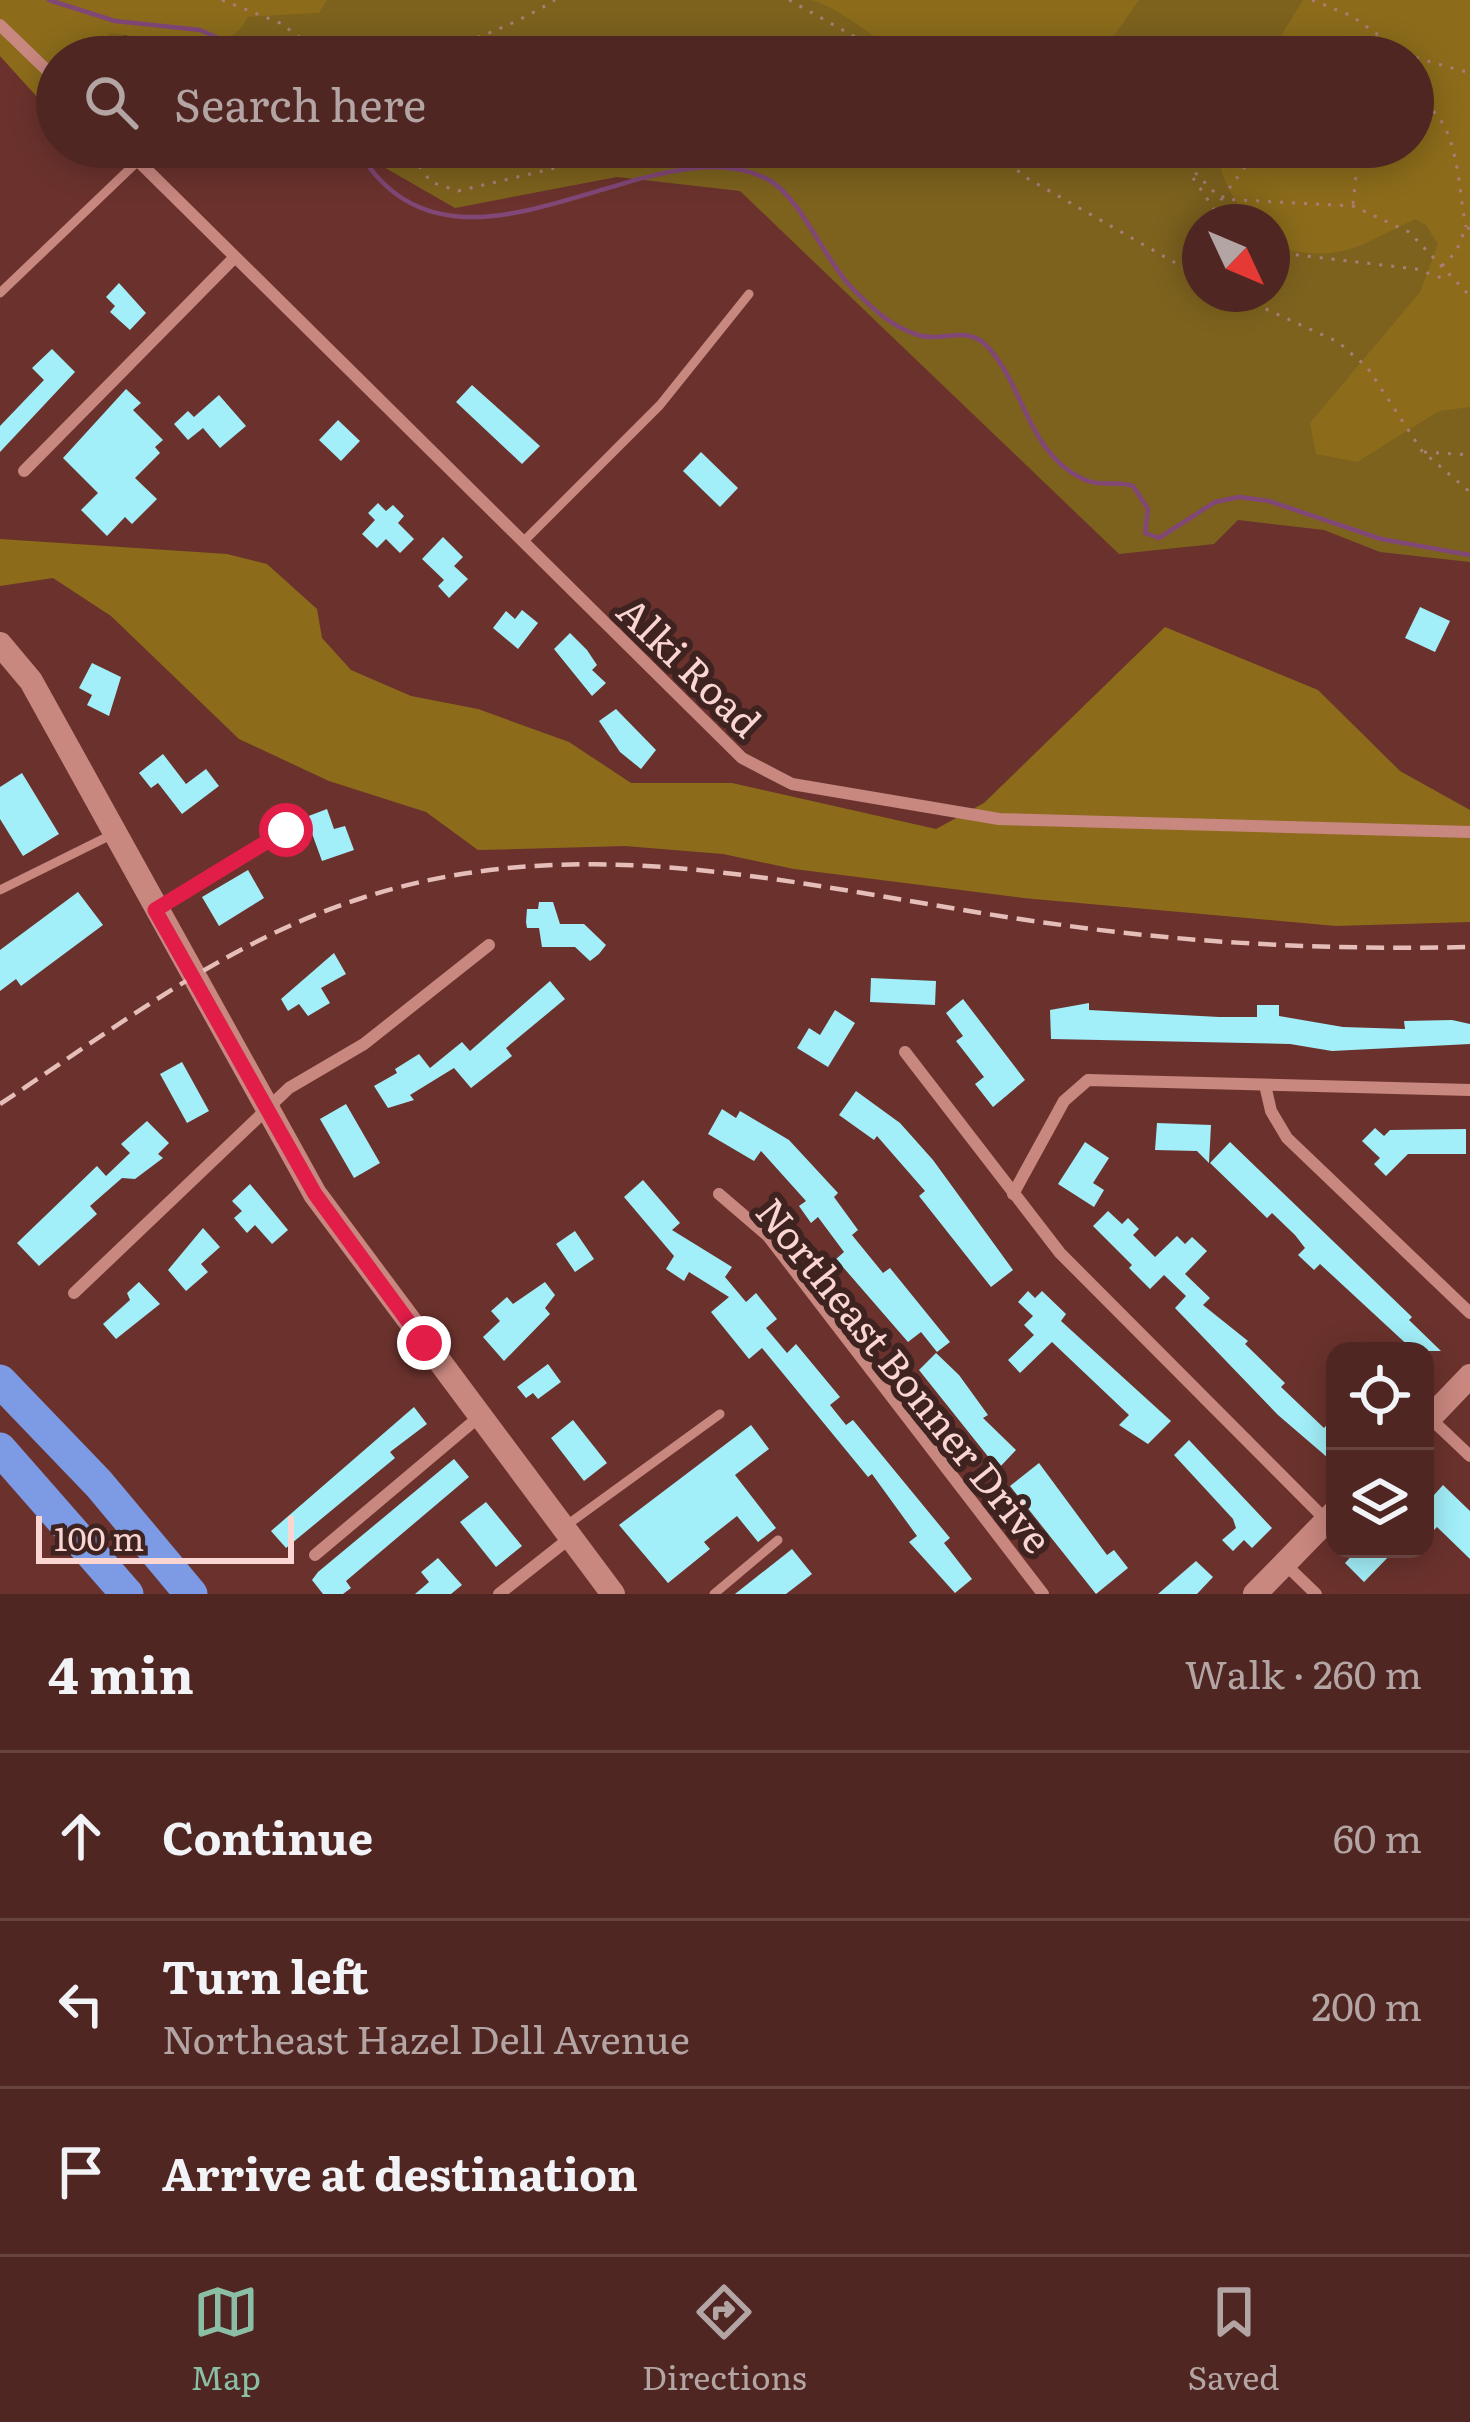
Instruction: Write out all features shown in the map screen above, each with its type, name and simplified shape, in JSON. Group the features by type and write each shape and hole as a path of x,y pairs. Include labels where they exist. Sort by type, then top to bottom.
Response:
{"highway":[{"path":"0,1381 99,1484 190,1594"},
{"path":"0,1449 127,1594"}],"street":[{"path":"0,25 36,60"},
{"name":"Alki Road","path":"146,168 742,758 792,784 999,819 1470,832"},
{"path":"24,471 234,258"},
{"path":"0,644 31,681 212,1012 347,1244 613,1594"},
{"path":"74,1293 289,1088 383,1030 489,945"},
{"path":"905,1052 1060,1253 1326,1512"},
{"path":"1013,1194 1064,1101 1088,1080 1470,1090"},
{"path":"1265,1085 1271,1111 1287,1138 1470,1313"},
{"name":"Northeast Bonner Drive","path":"718,1194 768,1236 1042,1594"},
{"path":"1434,1413 1470,1376"},
{"path":"315,1556 480,1417"},
{"path":"1434,1426 1470,1456"},
{"path":"1255,1594 1326,1522"},
{"path":"499,1594 566,1533"},
{"path":"1285,1564 1316,1594"}],"lane":[{"path":"0,293 130,168"},
{"path":"523,542 660,405 749,294"},
{"path":"155,910 286,830"},
{"path":"0,890 113,834"},
{"path":"566,1533 720,1414"},
{"path":"714,1594 778,1540"}],"path":[{"path":"222,0 262,14 297,36"},
{"path":"489,36 555,0"},
{"path":"789,0 853,36"},
{"path":"1312,0 1352,16 1380,36"},
{"path":"1434,63 1470,73"},
{"path":"1434,108 1446,125 1468,228 1456,253 1440,268"},
{"path":"420,168 431,182 458,191 555,168"},
{"path":"1014,168 1182,267"},
{"path":"1186,168 1210,204"},
{"path":"1221,199 1244,168"},
{"path":"1353,206 1356,168"},
{"path":"1189,172 1221,199 1353,206 1409,232 1470,296"},
{"path":"1290,254 1415,269 1451,281"},
{"path":"1272,312 1338,342 1367,367 1422,452 1470,492"},
{"path":"1422,452 1470,455"}],"shaded area":[{"path":"0,0 1470,0 1470,562 1380,552 1324,530 1238,520 1214,544 1119,554 740,191 617,177 455,208 385,168 1434,168 1434,36 144,36 130,29 123,36 36,36"},
{"path":"0,0 327,0 319,13 247,17 229,36 36,36 36,96 0,56"},
{"path":"812,0 1139,0 1114,36 874,36"},
{"path":"1303,0 1470,0 1470,407 1439,411 1357,462 1316,454 1310,423 1420,292 1438,244 1426,225 1415,219 1349,250 1317,254 1290,250 1290,204 1239,204 1221,168 1434,168 1434,36 1281,36"},
{"path":"0,539 227,554 267,564 317,609 322,638 351,670 411,696 478,709 569,742 631,783 732,783 936,829 984,803 1165,627 1318,690 1400,771 1470,810 1470,922 1336,926 1023,898 794,869 723,854 625,846 478,850 426,812 329,781 239,739 111,616 53,578 0,586"}],"building":[{"path":"119,283 146,313 130,330 110,312 115,306 106,297"},
{"path":"52,349 75,372 0,452 0,426 44,380 32,368"},
{"path":"472,385 540,446 522,464 456,402"},
{"path":"126,389 141,403 133,410 163,440 155,447 160,453 135,478 157,499 132,524 125,517 107,536 81,510 98,493 63,458"},
{"path":"219,395 246,426 220,448 203,428 188,440 174,424 188,411 194,417"},
{"path":"338,420 360,441 341,461 319,440"},
{"path":"701,452 738,488 720,507 683,471"},
{"path":"378,503 386,511 393,505 404,516 398,523 414,539 400,553 386,539 377,548 362,534 375,520 368,513"},
{"path":"443,537 463,557 454,566 468,579 449,598 438,586 444,580 422,559"},
{"path":"1420,607 1450,621 1435,652 1405,638"},
{"path":"522,610 538,623 518,649 493,628 506,611 515,619"},
{"path":"570,633 587,650 597,665 592,670 606,683 592,696 554,649"},
{"path":"92,663 121,677 109,716 87,705 92,695 79,688"},
{"path":"616,709 656,750 641,769 620,752 599,721"},
{"path":"163,754 186,784 206,769 219,786 182,814 158,783 151,788 139,773"},
{"path":"22,773 59,834 23,856 0,819 0,787"},
{"path":"327,809 334,829 345,826 354,850 322,861 306,817"},
{"path":"248,870 264,898 219,926 202,897"},
{"path":"78,892 103,925 21,986 16,979 0,991 0,950"},
{"path":"539,902 553,902 560,924 584,924 606,945 590,961 575,947 542,947 539,928 527,928 526,922 527,909 538,909"},
{"path":"334,953 346,974 321,988 330,1003 308,1016 299,1004 288,1011 281,999"},
{"path":"871,978 936,981 935,1005 870,1002"},
{"path":"550,981 565,999 506,1048 512,1056 471,1088 454,1068 410,1095 414,1100 388,1108 374,1086 397,1073 395,1069 419,1054 430,1068 462,1042 470,1051"},
{"path":"963,999 1025,1080 993,1107 975,1084 984,1077 956,1041 963,1036 946,1013"},
{"path":"1089,1003 1089,1010 1219,1017 1257,1017 1257,1005 1279,1005 1279,1016 1343,1027 1405,1029 1404,1021 1452,1020 1470,1024 1470,1044 1332,1051 1290,1044 1051,1039 1050,1010"},
{"path":"835,1010 855,1023 828,1067 797,1048 809,1028 820,1035"},
{"path":"182,1062 209,1111 187,1123 160,1074"},
{"path":"856,1091 900,1123 933,1160 1013,1270 991,1287 919,1196 925,1191 877,1136 874,1140 839,1115"},
{"path":"346,1104 380,1163 354,1178 320,1119"},
{"path":"722,1109 736,1118 740,1111 789,1140 838,1193 834,1197 858,1230 852,1235 883,1273 890,1268 950,1342 937,1352 921,1332 908,1342 836,1259 844,1252 818,1217 811,1223 799,1206 806,1201 761,1151 754,1161 708,1134"},
{"path":"147,1121 169,1143 158,1154 163,1158 135,1179 122,1178 90,1206 97,1214 39,1266 17,1243 97,1166 106,1176 130,1153 121,1144"},
{"path":"1157,1123 1211,1125 1209,1163 1197,1151 1155,1150"},
{"path":"1375,1128 1384,1136 1390,1130 1466,1129 1466,1154 1408,1154 1386,1176 1374,1164 1380,1158 1362,1141"},
{"path":"1085,1142 1109,1158 1093,1183 1104,1190 1094,1207 1058,1184"},
{"path":"1230,1142 1412,1317 1409,1320 1432,1342 1404,1342 1320,1264 1314,1270 1298,1255 1305,1248 1295,1235 1272,1213 1267,1218 1210,1163"},
{"path":"643,1180 680,1223 672,1230 732,1267 725,1277 746,1302 756,1293 777,1319 766,1328 787,1353 796,1344 840,1397 830,1405 846,1425 853,1420 950,1538 944,1543 972,1579 955,1593 909,1542 917,1536 872,1474 868,1477 762,1348 749,1359 711,1312 729,1297 689,1272 684,1281 666,1269 674,1256 624,1197"},
{"path":"250,1184 288,1230 272,1244 255,1225 247,1233 234,1218 242,1211 232,1201"},
{"path":"1108,1211 1122,1224 1128,1218 1139,1229 1133,1235 1155,1257 1177,1236 1185,1244 1192,1237 1207,1251 1185,1274 1210,1298 1203,1305 1248,1341 1245,1344 1285,1383 1281,1387 1326,1426 1326,1456 1278,1415 1175,1308 1186,1296 1164,1275 1150,1289 1093,1226"},
{"path":"203,1228 220,1247 201,1264 208,1272 186,1291 168,1270"},
{"path":"575,1231 594,1259 575,1272 556,1244"},
{"path":"139,1282 160,1304 116,1339 103,1324 130,1300 127,1293"},
{"path":"545,1282 555,1295 545,1308 550,1314 504,1361 483,1337 500,1321 491,1311 507,1297 513,1304"},
{"path":"1028,1291 1035,1298 1042,1291 1066,1314 1061,1321 1171,1421 1148,1444 1119,1425 1129,1415 1052,1342 1020,1373 1008,1360 1034,1335 1024,1325 1033,1316 1018,1302"},
{"path":"936,1353 988,1415 983,1418 1016,1450 998,1469 919,1370"},
{"path":"548,1364 561,1382 538,1399 533,1393 526,1398 517,1387"},
{"path":"414,1407 427,1424 390,1452 395,1458 286,1548 271,1531"},
{"path":"573,1420 607,1463 584,1481 551,1438"},
{"path":"751,1425 769,1449 735,1475 776,1528 758,1542 737,1516 704,1542 710,1549 668,1583 619,1525"},
{"path":"1189,1440 1272,1528 1252,1548 1244,1540 1233,1551 1222,1540 1236,1528 1233,1519 1174,1455"},
{"path":"454,1459 469,1477 346,1581 351,1588 343,1594 323,1594 312,1580 318,1572"},
{"path":"1039,1463 1107,1555 1114,1550 1128,1568 1096,1594 1010,1486"},
{"path":"1443,1485 1470,1511 1470,1559 1437,1527 1434,1530 1434,1495"},
{"path":"486,1502 522,1546 496,1567 460,1522"},
{"path":"792,1549 812,1574 786,1594 735,1594"},
{"path":"438,1558 462,1585 451,1594 415,1594 429,1582 421,1572"},
{"path":"1350,1558 1387,1558 1364,1582 1345,1563"},
{"path":"1196,1561 1213,1577 1197,1594 1158,1594"}],"waterway":[{"path":"49,0 115,21 200,30 214,36"},
{"path":"374,168 397,195 445,215 499,215 670,172 712,168"},
{"path":"727,168 769,180 781,189 842,276 882,316 918,335 971,336 987,346 1038,435 1063,466 1088,481 1133,486 1148,509 1145,533 1159,538 1215,502 1239,497 1269,501 1381,539 1470,555"}],"railway":[{"path":"0,1104 174,988 312,916 450,876 537,866 712,871 1164,937 1368,948 1470,947"}],"route":[{"path":"286,830 155,910 315,1194 347,1244 424,1343"}]}
